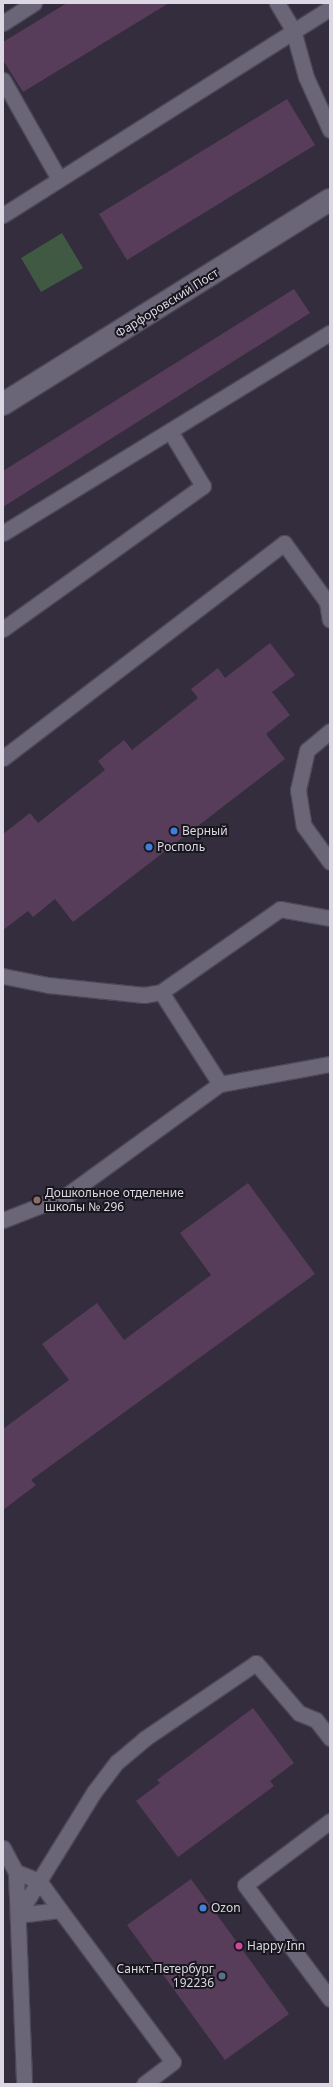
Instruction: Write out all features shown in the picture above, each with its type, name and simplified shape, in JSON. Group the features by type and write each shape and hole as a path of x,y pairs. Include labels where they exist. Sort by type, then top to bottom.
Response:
{"street":[{"name":"Фарфоровский Пост","path":"3,404 330,200"}],"lane":[{"path":"3,23 34,3"},
{"path":"277,3 293,30 306,77 330,130"},
{"path":"3,215 293,30 330,8"},
{"path":"3,80 59,179"},
{"path":"3,533 330,333"},
{"path":"3,629 202,486 170,431"},
{"path":"3,758 284,543 327,602 330,620"},
{"path":"330,731 307,750 298,790 304,826 330,862"},
{"path":"3,976 122,994 162,992 280,909 330,918"},
{"path":"162,992 220,1084"},
{"path":"3,1220 67,1195 220,1084 330,1064"},
{"path":"18,1915 117,1762 144,1739 256,1663 299,1713 316,1720 330,1738"},
{"path":"330,1820 245,1885 330,1999"},
{"path":"3,1848 16,1872 24,2084"},
{"path":"16,1872 39,1881 173,2062 144,2084"},
{"path":"18,1915 60,1910"}],"green space":[{"path":"62,233 83,268 41,292 21,258"}],"building":[{"path":"67,3 169,3 23,92 3,60 3,42"},
{"path":"287,99 315,145 127,260 99,214"},
{"path":"294,289 310,313 3,507 3,471"},
{"path":"270,643 295,675 272,692 290,715 266,734 285,759 73,922 55,899 33,917 28,911 3,930 3,834 30,813 38,823 105,770 98,761 124,740 132,750 198,698 191,689 218,668 225,678"},
{"path":"248,1183 315,1274 31,1480 36,1485 3,1510 3,1429 69,1380 42,1344 97,1303 124,1340 211,1275 180,1233"},
{"path":"253,1708 294,1763 270,1781 274,1786 178,1857 136,1801 160,1783 157,1780"},
{"path":"191,1879 289,2014 225,2060 127,1925"}],"place":[{"name":"Верный","path":"174,831"},
{"name":"Росполь","path":"149,847"},
{"name":"Дошкольное отделение школы № 296","path":"37,1200"},
{"name":"Ozon","path":"203,1908"},
{"name":"Happy Inn","path":"239,1946"},
{"name":"Санкт-Петербург 192236","path":"222,1976"}]}
